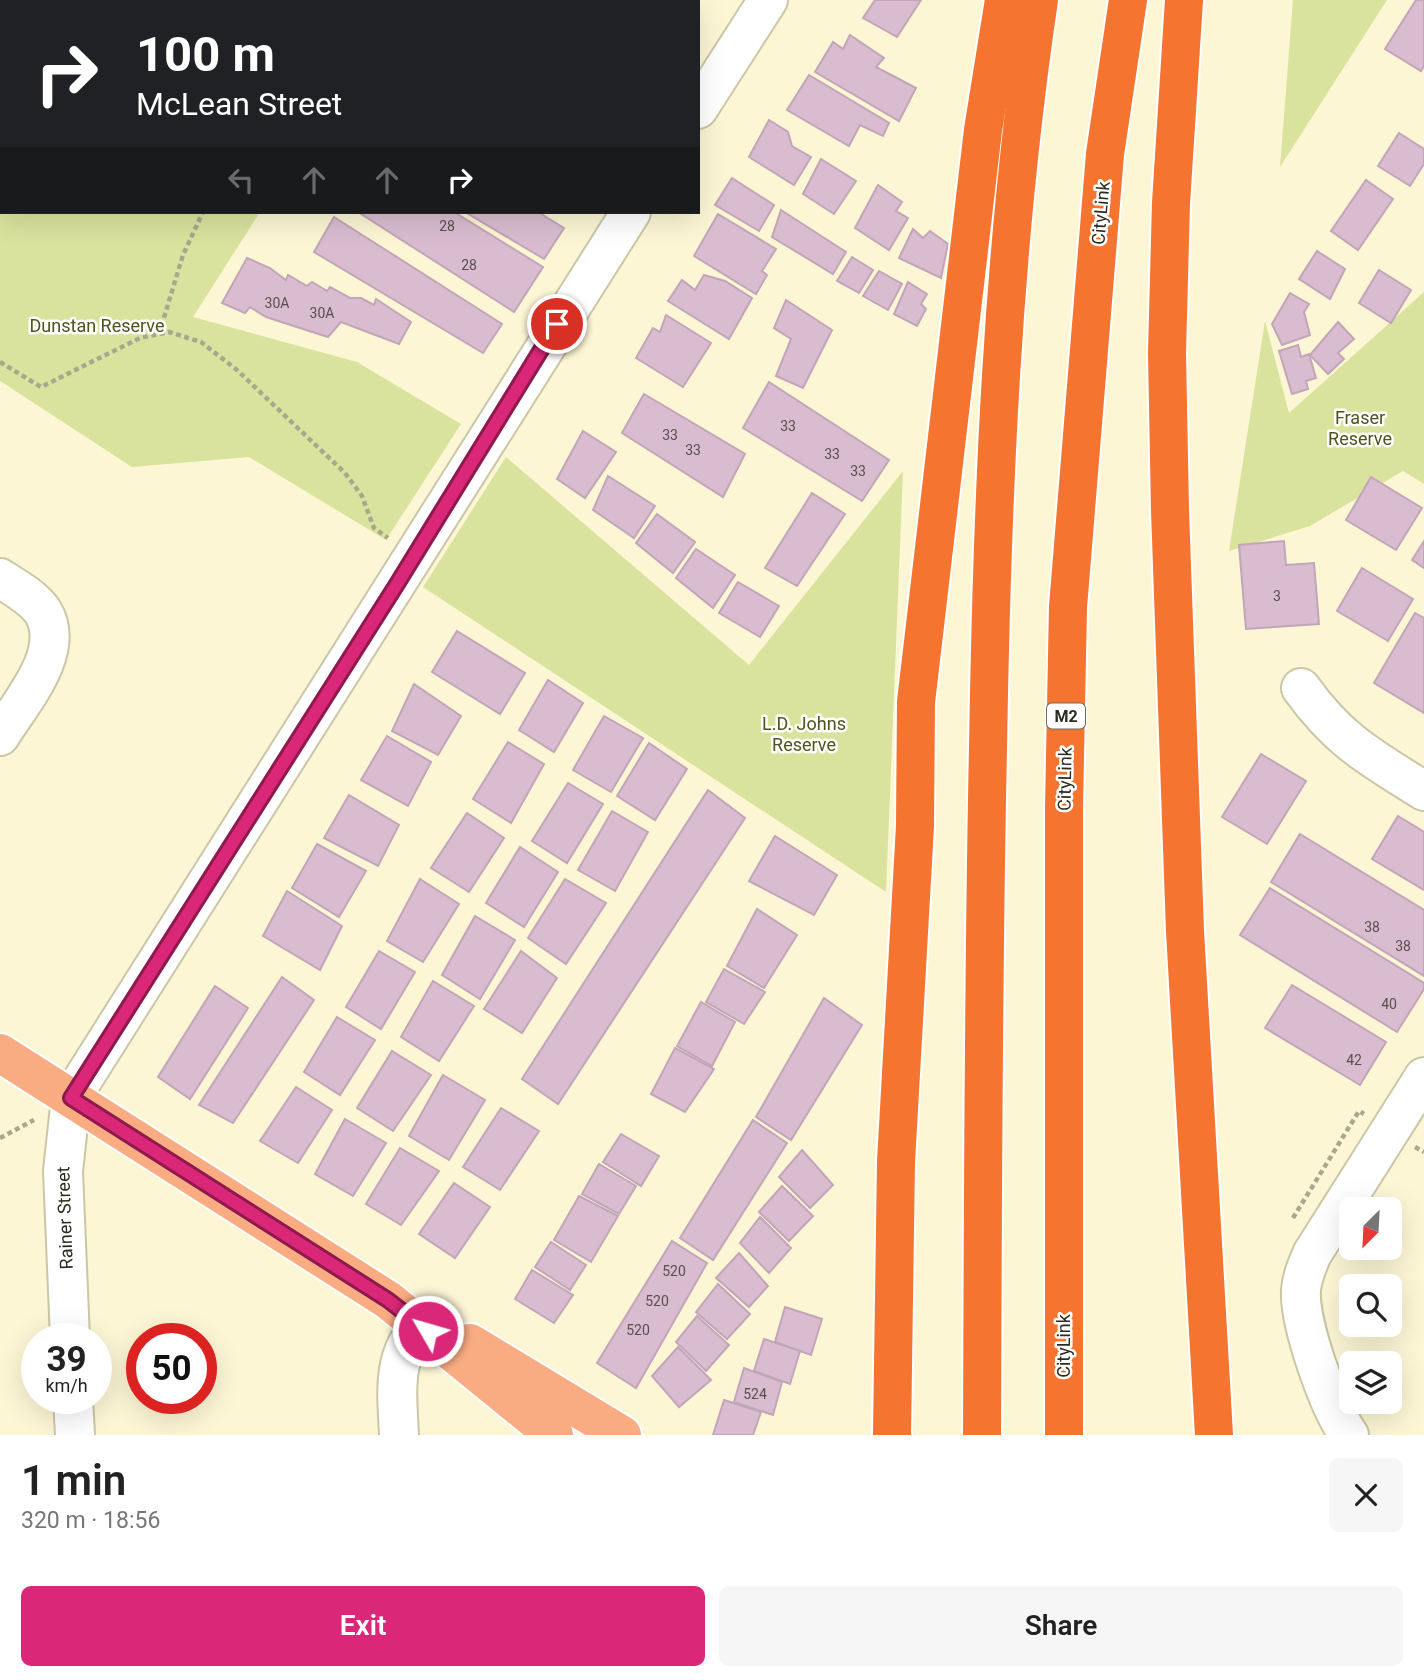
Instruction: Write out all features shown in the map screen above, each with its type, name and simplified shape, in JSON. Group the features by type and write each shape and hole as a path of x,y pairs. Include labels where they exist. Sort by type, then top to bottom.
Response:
{"highway":[{"path":"892,1435 896,1162 915,826 916,702 983,130 1004,0"},
{"path":"982,1435 991,565 1000,378 1011,254 1040,0"},
{"name":"CityLink","path":"1064,1435 1068,607 1105,154 1128,0"},
{"path":"1184,0 1170,230 1167,352 1170,497 1185,930 1214,1435"}],"main road":[{"path":"0,1053 388,1300 622,1435"},
{"path":"425,1322 554,1435"}],"street":[{"path":"700,106 768,0"},
{"path":"71,1098 418,551 586,278 630,214"},
{"path":"0,578 42,610 49,624 50,639 46,660 0,736"},
{"path":"1301,688 1324,720 1349,743 1424,791"},
{"path":"1349,1435 1339,1422 1327,1394 1304,1316 1300,1292 1303,1274 1312,1254 1424,1077"},
{"name":"Rainer Street","path":"69,1323 62,1162 71,1098"},
{"path":"399,1435 398,1360 425,1322"},
{"path":"74,1414 75,1435"}],"path":[{"path":"159,334 183,255 203,214"},
{"path":"0,362 41,387 140,338 159,334 181,334 218,353 356,485 374,528 382,536 418,551"},
{"path":"0,1138 34,1120"}],"green space":[{"path":"1293,0 1387,0 1280,167"},
{"name":"Dunstan Reserve","path":"0,214 259,214 193,317 357,362 461,424 386,540 249,457 132,467 0,381"},
{"name":"Fraser Reserve","path":"1424,292 1424,484 1403,471 1310,526 1229,551 1265,321 1289,413"},
{"name":"L.D. Johns Reserve","path":"506,457 749,665 903,471 886,892 423,587"}],"building":[{"path":"875,0 921,0 897,37 863,18"},
{"path":"1416,0 1424,0 1424,66 1421,71 1385,49"},
{"path":"850,35 884,58 876,67 916,88 899,121 815,72 833,42 843,49"},
{"path":"809,75 889,123 883,136 860,125 849,146 787,110"},
{"path":"769,120 788,132 792,146 811,157 794,185 749,157"},
{"path":"1399,133 1424,149 1424,164 1410,186 1378,166"},
{"path":"821,159 856,181 834,214 803,194"},
{"path":"732,178 774,205 759,231 715,205"},
{"path":"1366,180 1393,199 1358,250 1331,231"},
{"path":"878,185 902,202 896,211 908,218 889,250 855,228"},
{"path":"781,210 846,252 833,274 772,237"},
{"path":"361,214 457,214 543,267 514,312"},
{"path":"468,214 541,214 564,228 544,259"},
{"path":"718,214 776,249 762,271 767,275 756,294 694,256"},
{"path":"334,217 502,324 483,353 314,252"},
{"path":"913,229 923,238 930,231 948,244 941,278 899,258"},
{"path":"1317,251 1345,269 1330,299 1299,279"},
{"path":"852,257 873,270 859,293 837,281"},
{"path":"247,258 270,268 286,280 288,275 307,286 312,282 327,291 330,287 350,298 361,298 374,305 376,299 411,322 399,344 341,322 328,337 266,317 250,307 245,313 222,303"},
{"path":"1379,270 1411,290 1391,323 1359,303"},
{"path":"879,271 902,284 888,310 863,296"},
{"path":"704,275 725,281 752,298 729,339 668,301 682,280 695,290"},
{"path":"908,282 927,294 921,304 926,309 917,326 894,314"},
{"path":"1290,293 1309,304 1304,312 1310,335 1282,345 1272,324"},
{"path":"786,300 832,330 803,388 776,376 791,339 774,328"},
{"path":"666,315 711,343 683,387 636,358 653,328 660,332"},
{"path":"1338,322 1354,339 1338,353 1344,359 1328,374 1310,355"},
{"path":"1298,345 1301,357 1309,354 1316,378 1306,381 1308,389 1292,394 1279,351"},
{"path":"769,382 889,460 862,501 743,428"},
{"path":"644,394 745,454 723,497 622,433"},
{"path":"583,431 616,452 585,498 557,479"},
{"path":"608,476 655,506 634,538 593,510"},
{"path":"1371,477 1422,508 1396,550 1346,520"},
{"path":"812,493 845,514 797,586 765,568"},
{"path":"657,514 695,542 673,573 636,543"},
{"path":"1284,541 1286,565 1314,563 1319,624 1246,629 1239,545"},
{"path":"1424,541 1424,568 1412,560"},
{"path":"696,549 735,575 713,608 676,578"},
{"path":"1362,568 1413,599 1388,641 1337,611"},
{"path":"738,582 779,606 760,637 719,613"},
{"path":"1415,613 1424,618 1424,713 1374,683"},
{"path":"457,631 525,673 500,714 432,672"},
{"path":"548,680 583,703 554,752 519,730"},
{"path":"414,684 461,716 438,755 392,731"},
{"path":"604,716 643,738 611,792 573,770"},
{"path":"387,736 431,762 408,806 361,780"},
{"path":"508,742 544,764 511,823 473,799"},
{"path":"649,743 687,769 655,820 617,796"},
{"path":"1261,754 1306,781 1267,844 1222,817"},
{"path":"568,783 603,804 567,863 532,841"},
{"path":"708,790 745,818 558,1104 522,1079"},
{"path":"349,795 399,825 378,866 324,838"},
{"path":"612,811 648,832 615,891 578,870"},
{"path":"467,813 504,838 469,892 431,868"},
{"path":"1398,816 1424,832 1424,890 1372,859"},
{"path":"1300,834 1424,910 1424,976 1271,882"},
{"path":"775,836 837,875 814,915 749,881"},
{"path":"317,844 366,871 339,917 292,888"},
{"path":"520,847 558,872 524,927 486,903"},
{"path":"420,879 459,904 423,962 387,941"},
{"path":"565,879 606,903 566,964 528,938"},
{"path":"1270,888 1424,983 1424,989 1397,1032 1240,935"},
{"path":"287,891 342,926 320,970 263,936"},
{"path":"757,909 797,935 764,988 727,966"},
{"path":"475,916 515,940 480,999 442,975"},
{"path":"379,951 415,972 381,1029 346,1007"},
{"path":"521,951 557,978 522,1033 484,1009"},
{"path":"724,969 765,992 744,1024 706,1002"},
{"path":"282,977 314,1000 233,1123 199,1105"},
{"path":"433,981 474,1006 439,1061 401,1037"},
{"path":"1292,985 1386,1042 1360,1085 1265,1028"},
{"path":"215,986 248,1008 190,1099 158,1077"},
{"path":"824,998 862,1025 791,1140 756,1117"},
{"path":"701,1002 735,1022 712,1066 677,1046"},
{"path":"337,1017 375,1040 340,1095 304,1072"},
{"path":"675,1048 714,1069 685,1112 651,1094"},
{"path":"392,1051 431,1075 393,1131 357,1108"},
{"path":"443,1075 485,1100 449,1160 409,1136"},
{"path":"296,1087 332,1110 298,1163 260,1141"},
{"path":"501,1108 539,1131 500,1190 463,1167"},
{"path":"345,1119 386,1143 353,1196 315,1174"},
{"path":"753,1120 787,1143 713,1260 680,1238"},
{"path":"621,1134 659,1156 641,1186 603,1162"},
{"path":"400,1148 439,1171 401,1225 366,1204"},
{"path":"802,1150 833,1185 810,1208 779,1177"},
{"path":"599,1164 636,1186 619,1214 582,1194"},
{"path":"454,1183 490,1207 455,1258 419,1234"},
{"path":"782,1186 813,1216 789,1241 759,1212"},
{"path":"579,1196 618,1216 591,1262 554,1240"},
{"path":"760,1217 791,1248 769,1273 740,1243"},
{"path":"672,1241 707,1263 636,1388 597,1363"},
{"path":"551,1242 586,1265 570,1290 535,1267"},
{"path":"739,1253 768,1286 749,1307 716,1278"},
{"path":"532,1270 573,1295 554,1323 515,1299"},
{"path":"718,1284 750,1314 727,1339 696,1312"},
{"path":"785,1307 822,1319 811,1355 775,1342"},
{"path":"697,1316 729,1345 706,1371 676,1342"},
{"path":"764,1339 800,1351 790,1384 754,1371"},
{"path":"678,1347 711,1380 679,1407 652,1376"},
{"path":"744,1368 782,1382 773,1415 734,1402"},
{"path":"724,1400 761,1412 753,1435 713,1435"}],"route":[{"path":"428,1331 388,1300 71,1098 397,584 557,324"}]}
